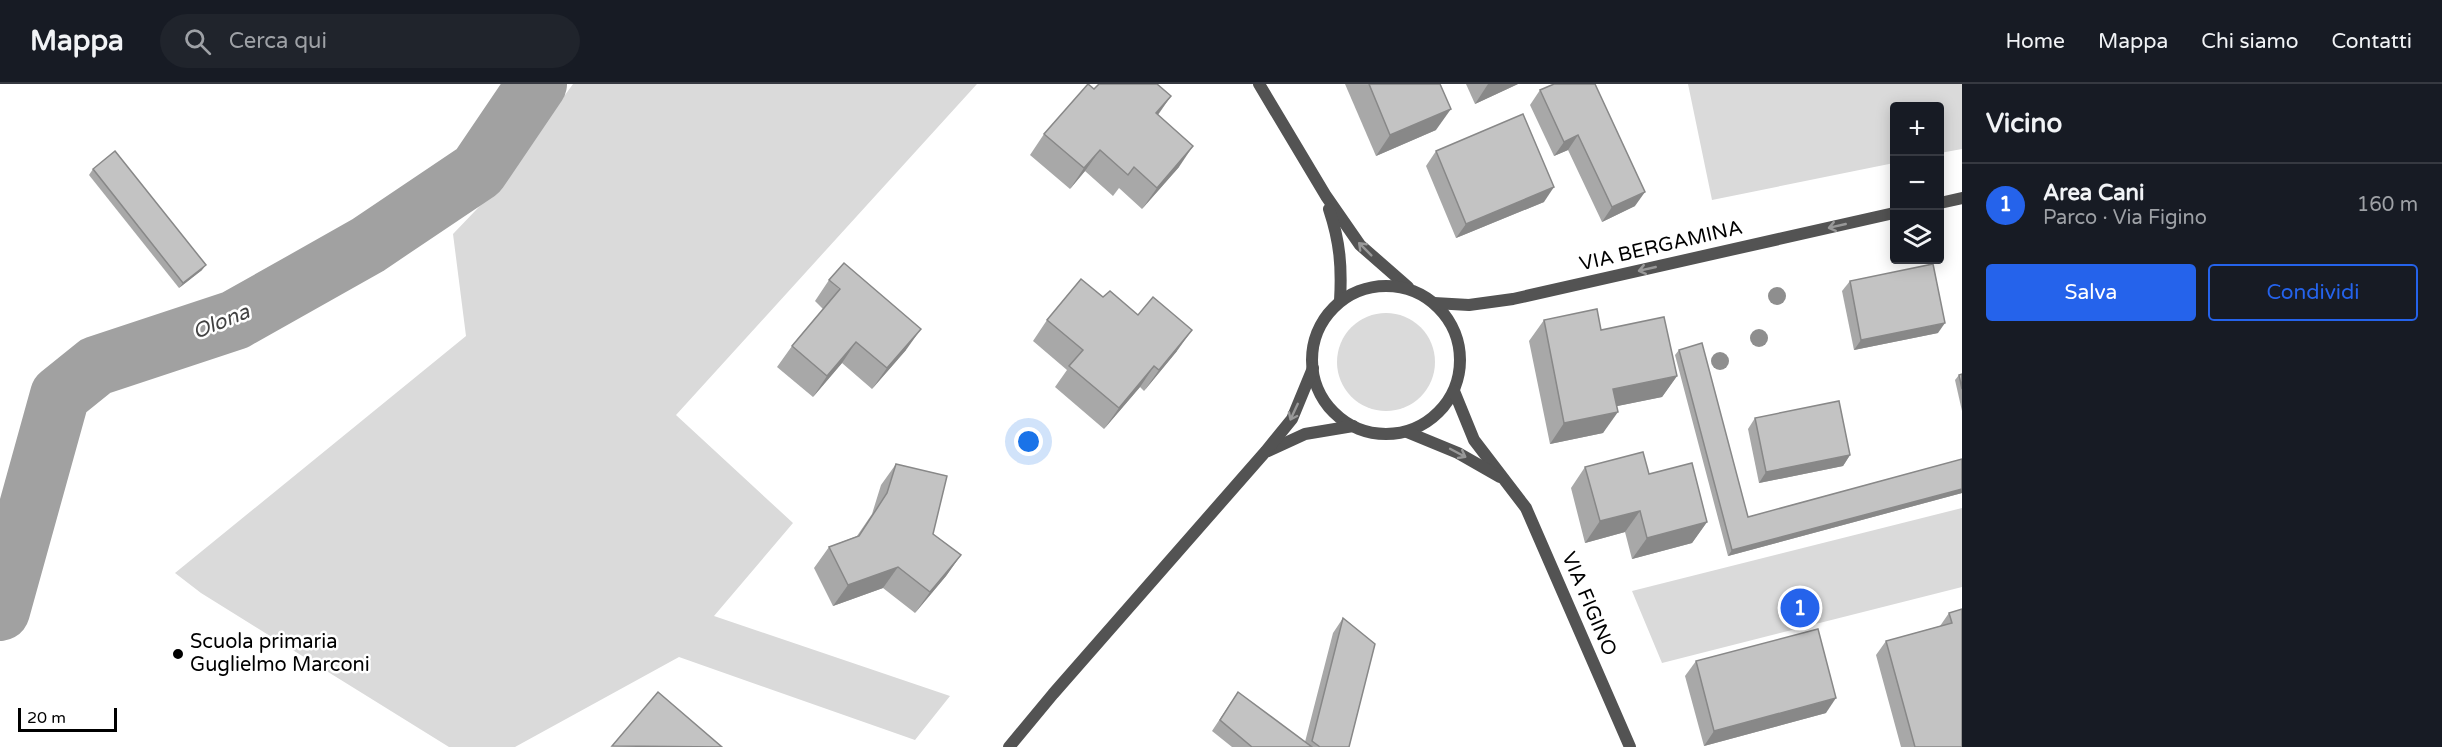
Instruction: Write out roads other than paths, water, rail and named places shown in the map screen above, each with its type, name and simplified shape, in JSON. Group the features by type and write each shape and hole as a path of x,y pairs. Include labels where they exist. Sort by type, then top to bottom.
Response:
{"street":[{"path":"1259,84 1326,196 1360,245 1409,288 1434,303 1450,320 1457,336 1461,355 1459,379 1454,391 1438,414 1423,425 1407,432 1376,434 1353,426 1331,410 1322,397 1313,368 1312,352 1318,330 1328,314 1349,295 1372,286 1395,285 1409,288"},
{"path":"1326,196 1339,240 1342,273 1340,301"},
{"path":"1944,202 1962,198"},
{"name":"VIA BERGAMINA","path":"1434,303 1469,305 1513,299 1890,214"},
{"path":"1009,747 1060,685 1292,419 1313,368"},
{"name":"VIA FIGINO","path":"1454,391 1474,440 1526,508 1630,747"},
{"path":"1266,451 1305,434 1353,426"},
{"name":"VIA FIGINO","path":"1407,432 1458,453 1506,481"}],"waterway":[{"name":"Olona","path":"0,611 60,395 96,366 235,320 368,245 478,171 537,84"}],"place":[{"name":"Area Cani","path":"1800,608"},
{"name":"Scuola primaria Guglielmo Marconi","path":"178,654"}]}
